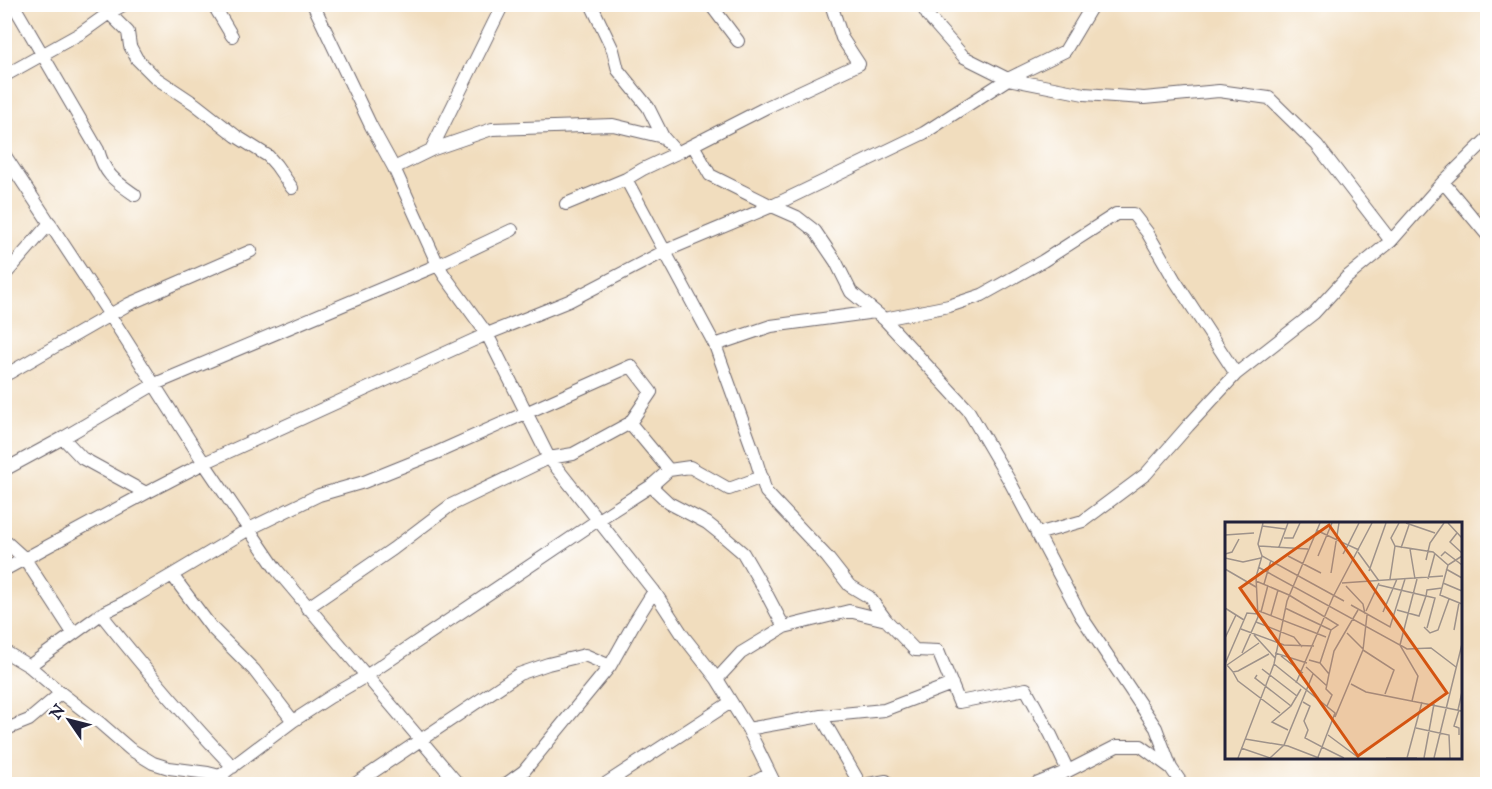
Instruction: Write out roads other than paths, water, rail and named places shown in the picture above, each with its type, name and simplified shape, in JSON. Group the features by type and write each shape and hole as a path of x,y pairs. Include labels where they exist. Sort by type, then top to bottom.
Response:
{"street":[{"path":"13,4 98,150 102,164 112,179 135,195"},
{"path":"4,76 81,33 107,9 125,4"},
{"path":"213,4 232,36"},
{"path":"313,4 371,126 394,168 438,266 487,334 549,458 654,591 684,637 717,680 748,729 772,779 751,784"},
{"path":"431,150 504,4"},
{"path":"591,4 613,50 618,70 648,106 663,137 677,153"},
{"path":"710,4 738,41"},
{"path":"566,204 626,179 767,107 859,64 842,38 831,4"},
{"path":"921,4 928,16 964,57 1008,79 1084,94 1144,98 1219,91 1269,98 1317,145 1390,241"},
{"path":"4,570 204,463 487,334 569,301 665,251 772,206 924,133 1008,79 1065,51 1093,4"},
{"path":"107,9 128,32 130,46 137,59 156,78 195,104 236,136 268,156 292,188"},
{"path":"394,168 431,150 492,129 613,125 663,137"},
{"path":"1037,534 1083,521 1146,474 1236,374 1314,313 1346,279 1390,241 1443,182 1488,138"},
{"path":"693,145 710,175 797,217 815,231 836,262 851,292 880,315 968,410 1009,480 1081,616 1156,728 1171,768 1182,784"},
{"path":"4,154 204,463 276,569 458,784"},
{"path":"626,179 715,345 766,492 827,557 849,585 869,597 886,620 915,650 938,651 959,702 1026,689 1068,771"},
{"path":"1443,182 1488,236"},
{"path":"715,345 771,326 950,306 982,295 1043,261 1116,214 1133,214 1147,232 1174,279 1236,374"},
{"path":"4,276 50,223"},
{"path":"4,470 155,384 438,266 512,230"},
{"path":"9,373 129,304 251,251"},
{"path":"29,666 101,614 129,600 249,529 319,495 364,482 406,465 632,366 651,392 630,423 573,454 549,458 451,506 307,608"},
{"path":"630,423 669,470"},
{"path":"63,438 82,458 146,493"},
{"path":"220,776 293,722 651,486 669,470 690,467 729,489 762,477"},
{"path":"651,486 669,503 722,534 742,553 784,627"},
{"path":"4,540 25,559 73,633"},
{"path":"172,575 211,627 254,670 293,722"},
{"path":"506,784 524,771 610,666 654,591"},
{"path":"717,680 741,653 784,627 849,611 886,620"},
{"path":"101,614 162,690 233,767"},
{"path":"4,651 29,666 130,749 153,763 169,768 220,776 230,784"},
{"path":"355,784 519,674 585,655 610,666"},
{"path":"748,729 821,716 884,710 952,684"},
{"path":"4,729 29,720 61,693"},
{"path":"605,784 731,702"},
{"path":"821,716 860,784"},
{"path":"1036,784 1118,746 1141,746 1171,768"},
{"path":"869,784 886,781 888,784"}]}
